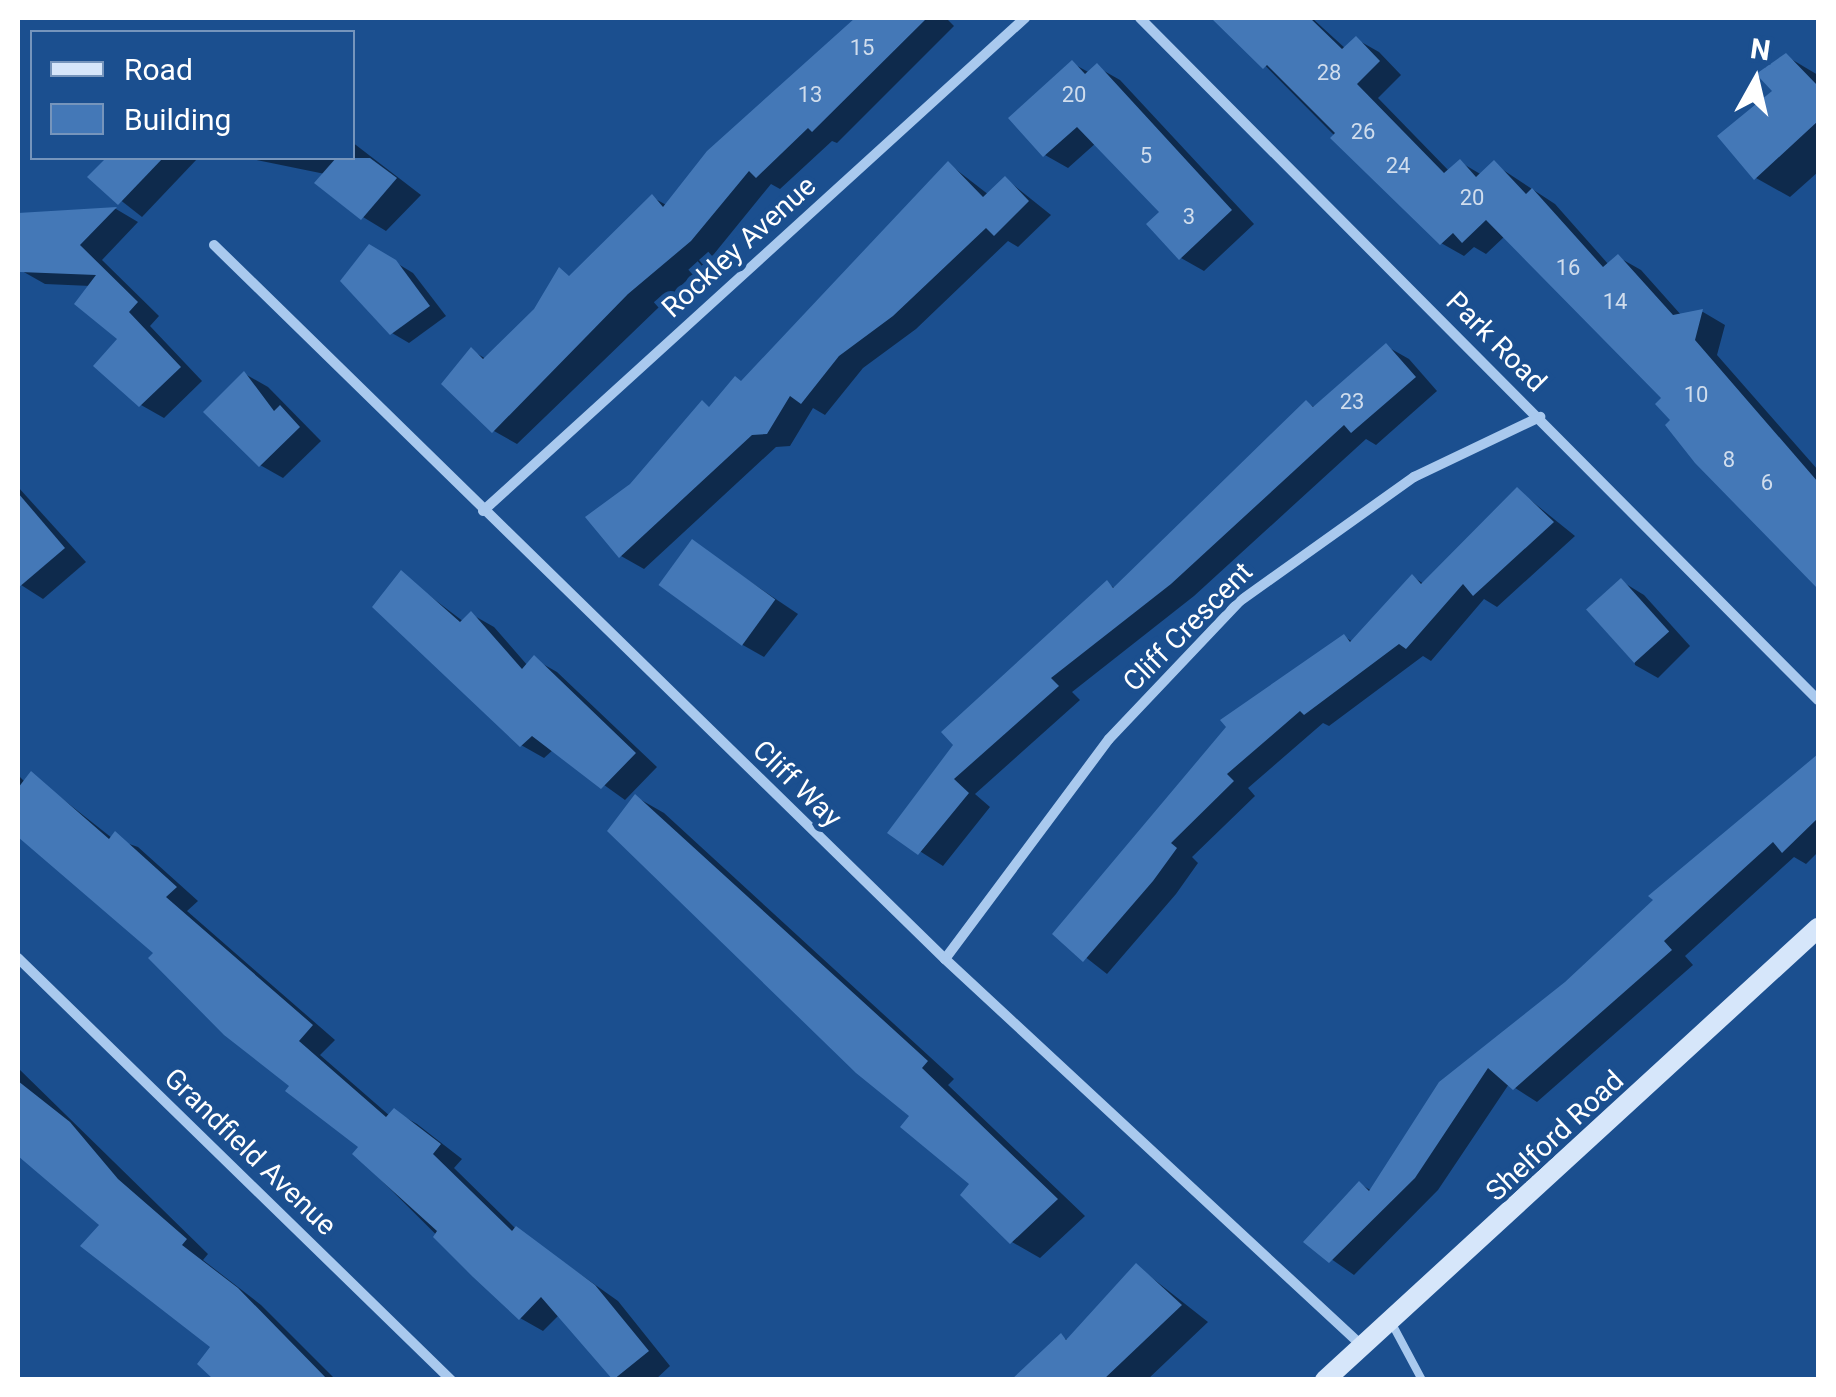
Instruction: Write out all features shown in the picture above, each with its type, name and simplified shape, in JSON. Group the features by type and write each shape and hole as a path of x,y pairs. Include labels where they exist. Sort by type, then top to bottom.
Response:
{"street":[{"name":"Rockley Avenue","path":"483,510 1025,18"},
{"name":"Park Road","path":"1140,18 1540,417 1683,570 1818,700"},
{"name":"Cliff Way","path":"214,245 946,959 1360,1344"},
{"name":"Cliff Crescent","path":"946,959 1109,740 1240,601 1414,476 1540,417"},
{"name":"Shelford Road","path":"1325,1380 1389,1318 1584,1148 1818,928"},
{"name":"Grandfield Avenue","path":"18,958 451,1380"}],"lane":[{"path":"1389,1318 1422,1380"}],"building":[{"path":"855,18 927,18 812,132 808,128 756,178 749,171 691,241 628,294 492,433 441,384 471,347 483,359 534,309 559,267 569,276 652,194 663,207 707,151"},
{"path":"1211,18 1310,18 1342,49 1356,36 1380,61 1357,84 1444,173 1460,159 1476,177 1494,160 1526,194 1532,188 1603,267 1618,254 1673,315 1703,309 1695,340 1818,482 1818,589 1695,463 1665,425 1670,420 1655,404 1661,398 1486,220 1462,243 1453,233 1440,245 1330,138 1335,133 1267,65 1263,69"},
{"path":"1786,53 1818,86 1818,121 1754,180 1717,136 1772,91 1756,74"},
{"path":"1072,60 1085,74 1097,63 1232,210 1179,260 1146,224 1159,212 1077,127 1043,157 1008,118"},
{"path":"355,158 370,158 397,178 361,220 314,183 334,160"},
{"path":"104,160 161,160 118,205 87,177"},
{"path":"948,161 983,197 1005,176 1029,201 994,236 986,228 893,316 839,356 801,404 790,396 767,434 752,435 619,558 585,517 630,484 702,400 709,407 735,376 741,381"},
{"path":"117,207 80,245 138,302 129,312 181,367 139,407 93,366 117,339 74,304 96,275 20,272 18,213"},
{"path":"369,244 396,260 430,306 390,335 340,281"},
{"path":"1386,343 1416,377 1351,433 1344,425 1171,584 1051,678 1059,686 954,779 969,793 918,855 887,833 953,745 941,732 1107,580 1113,588 1306,400 1313,407"},
{"path":"244,371 274,411 280,405 300,427 259,467 203,412"},
{"path":"1517,487 1554,522 1473,596 1463,584 1406,649 1399,644 1304,715 1300,711 1227,774 1234,781 1171,843 1177,848 1153,881 1083,962 1052,934 1226,727 1220,720 1344,634 1350,642 1412,574 1421,584"},
{"path":"18,493 65,548 18,588"},
{"path":"692,539 775,600 742,646 658,585"},
{"path":"401,570 460,622 471,611 522,669 534,655 636,753 601,789 532,736 520,747 372,607"},
{"path":"1621,578 1669,632 1634,663 1586,609"},
{"path":"1818,754 1818,818 1782,853 1773,842 1664,941 1672,950 1513,1090 1488,1068 1415,1178 1329,1263 1303,1242 1359,1181 1369,1191 1439,1082 1565,982 1653,900 1648,896"},
{"path":"31,771 109,839 115,831 177,887 166,897 313,1025 299,1041 386,1117 394,1108 441,1144 433,1154 512,1231 516,1226 595,1285 649,1351 613,1380 541,1297 519,1320 473,1277 433,1237 437,1231 352,1154 358,1147 285,1091 289,1086 224,1035 148,958 153,953 18,837 18,788"},
{"path":"635,794 928,1061 922,1068 1058,1199 1010,1244 960,1195 969,1184 900,1127 909,1116 856,1073 607,831"},
{"path":"18,1081 70,1122 118,1179 187,1239 182,1245 238,1288 328,1380 214,1380 197,1364 210,1347 80,1246 99,1225 18,1156"},
{"path":"1136,1263 1182,1305 1103,1380 1011,1380 1061,1333 1066,1340"}]}
